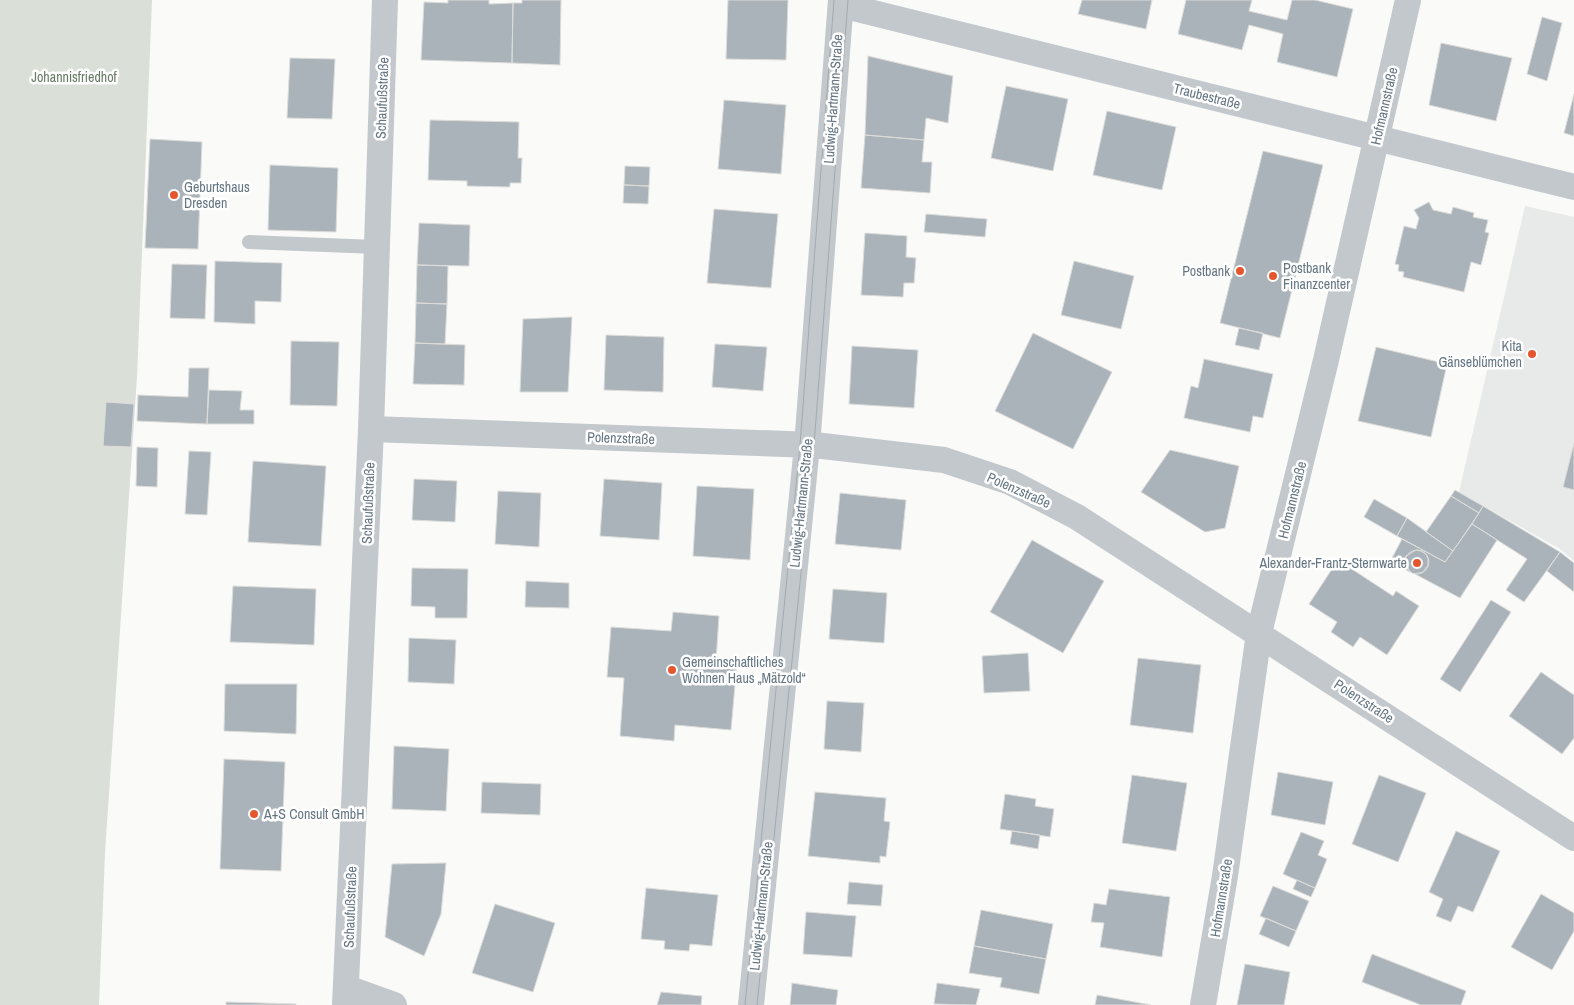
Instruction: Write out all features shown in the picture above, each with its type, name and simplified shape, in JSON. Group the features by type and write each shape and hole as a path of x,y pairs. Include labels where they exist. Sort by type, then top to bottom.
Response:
{"street":[{"name":"Schaufußstraße","path":"346,997 371,429 386,0"},
{"name":"Hofmannstraße","path":"1203,1005 1225,876 1258,633 1324,369 1408,0"},
{"name":"Traubestraße","path":"841,2 1377,139 1574,187"},
{"name":"Ludwig-Hartmann-Straße","path":"751,1005 807,446 841,2"},
{"name":"Polenzstraße","path":"371,429 807,446 944,460 1010,482 1076,517 1574,838"},
{"path":"346,997 394,1005"}],"lane":[{"path":"249,242 377,247"}],"shaded area":[{"name":"Kita Gänseblümchen","path":"1525,206 1574,217 1574,561 1560,549 1459,492"}],"green space":[{"name":"Johannisfriedhof","path":"0,0 152,0 137,377 105,853 99,1005 0,1005"}],"building":[{"path":"448,0 489,0 489,4 513,3 512,63 421,60 424,2 448,3"},
{"path":"522,0 561,0 560,65 512,63 513,3 522,3"},
{"path":"728,0 788,0 786,60 726,59"},
{"path":"1082,0 1152,0 1146,29 1078,14"},
{"path":"1186,0 1252,0 1249,11 1287,20 1292,0 1315,0 1353,9 1337,77 1277,62 1283,34 1249,25 1242,50 1178,34"},
{"path":"1542,17 1562,23 1547,81 1527,74"},
{"path":"1441,43 1512,58 1496,121 1429,105"},
{"path":"868,56 953,76 948,123 926,118 924,140 865,135"},
{"path":"290,58 335,59 332,119 287,118"},
{"path":"1006,86 1068,99 1053,171 991,158"},
{"path":"1574,94 1574,136 1564,133"},
{"path":"724,100 786,105 781,174 718,169"},
{"path":"1107,111 1176,127 1162,190 1093,175"},
{"path":"430,120 519,122 518,158 522,158 521,183 510,183 510,187 467,186 467,181 428,180"},
{"path":"865,135 924,140 922,162 932,162 930,193 861,188"},
{"name":"Geburtshaus Dresden","path":"150,139 202,142 198,249 145,248"},
{"path":"1263,151 1323,165 1280,338 1220,323"},
{"path":"270,165 338,168 336,232 268,230"},
{"path":"625,166 650,167 649,186 624,185"},
{"path":"624,185 649,186 648,204 623,203"},
{"path":"1429,202 1433,210 1451,214 1453,207 1474,213 1473,217 1488,220 1485,232 1489,233 1481,265 1471,262 1464,292 1403,277 1404,272 1398,271 1399,265 1395,264 1404,226 1416,229 1419,218 1414,210"},
{"path":"714,209 778,214 771,288 707,283"},
{"path":"926,214 987,219 985,237 924,232"},
{"path":"419,223 470,225 469,266 417,265"},
{"path":"865,233 907,236 906,257 916,258 914,283 904,283 903,297 861,295"},
{"path":"215,261 282,263 281,302 255,301 255,324 214,322"},
{"path":"1074,261 1134,276 1121,329 1061,315"},
{"path":"172,264 207,265 205,319 170,318"},
{"path":"417,265 448,266 447,304 416,303"},
{"path":"416,303 447,304 445,344 415,343"},
{"path":"572,317 568,392 520,392 523,319"},
{"path":"1239,328 1263,333 1259,350 1235,345"},
{"path":"1033,333 1112,372 1073,449 995,411"},
{"path":"606,335 664,337 663,392 604,390"},
{"path":"291,341 339,342 337,406 290,405"},
{"path":"415,343 465,345 464,385 413,384"},
{"path":"715,344 767,347 763,391 712,387"},
{"path":"852,346 918,350 914,408 849,404"},
{"path":"1376,347 1447,364 1431,437 1358,421"},
{"path":"1204,359 1273,374 1263,418 1253,416 1250,432 1184,418 1191,386 1198,388"},
{"path":"189,368 209,368 207,424 137,421 138,395 188,397"},
{"path":"209,390 242,391 240,410 254,410 254,424 207,424"},
{"path":"106,402 134,404 131,447 103,446"},
{"path":"1574,443 1574,490 1563,487"},
{"path":"137,447 158,448 157,487 136,486"},
{"path":"1170,450 1239,466 1225,528 1205,532 1141,492"},
{"path":"189,451 211,452 207,515 185,514"},
{"path":"253,461 326,466 321,546 248,542"},
{"path":"414,479 457,481 455,522 412,520"},
{"path":"604,479 662,483 659,540 600,536"},
{"path":"697,486 754,489 750,560 693,556"},
{"path":"1455,490 1483,506 1479,513 1451,496"},
{"path":"498,491 541,493 539,547 495,544"},
{"path":"840,493 906,500 901,550 835,544"},
{"path":"1451,496 1479,513 1453,551 1426,532"},
{"path":"1374,499 1407,518 1397,536 1364,517"},
{"path":"1483,506 1560,552 1524,602 1506,590 1527,559 1472,524"},
{"path":"1407,518 1453,551 1445,562 1397,536"},
{"path":"1472,524 1497,540 1460,598 1415,574 1423,572 1428,565 1426,554 1421,551 1416,550 1406,556 1405,561 1410,572 1390,562 1402,539 1445,562"},
{"path":"1032,540 1104,581 1063,653 990,612"},
{"name":"Alexander-Frantz-Sternwarte","path":"1417,550 1422,551 1428,557 1428,567 1422,573 1417,574 1412,573 1406,567 1405,562 1406,557 1412,551"},
{"path":"1560,552 1574,563 1574,592 1547,571"},
{"path":"1338,560 1393,596 1396,591 1419,606 1387,655 1360,637 1353,647 1331,632 1337,622 1309,604"},
{"path":"412,568 468,569 467,618 435,618 435,607 411,606"},
{"path":"526,581 569,583 569,608 525,607"},
{"path":"233,586 316,589 314,645 230,642"},
{"path":"833,589 887,593 884,643 829,639"},
{"path":"1491,600 1511,612 1460,692 1440,679"},
{"name":"Gemeinschaftliches Wohnen Haus „Mätzold“","path":"673,612 719,616 716,661 737,663 731,730 675,725 674,741 620,736 624,678 607,677 611,627 671,631"},
{"path":"409,638 456,640 454,684 408,682"},
{"path":"1028,653 1030,691 984,693 982,656"},
{"path":"1138,658 1201,665 1193,733 1130,725"},
{"path":"1541,672 1574,695 1574,738 1562,754 1509,716"},
{"path":"225,684 297,684 296,734 224,731"},
{"path":"827,701 864,703 861,752 824,749"},
{"path":"394,746 449,749 446,811 392,809"},
{"path":"224,759 285,762 281,871 220,869"},
{"path":"1278,772 1333,782 1325,825 1271,815"},
{"path":"1132,775 1187,783 1176,851 1122,843"},
{"path":"1379,775 1426,793 1398,862 1352,844"},
{"path":"482,782 541,784 540,815 481,813"},
{"path":"815,792 886,798 884,821 890,822 886,857 880,856 880,863 808,856"},
{"path":"1005,794 1036,799 1035,806 1054,809 1050,837 1000,829"},
{"path":"1012,831 1040,835 1038,849 1010,844"},
{"path":"1456,831 1500,851 1473,912 1458,906 1451,922 1436,916 1443,899 1429,892"},
{"path":"1301,832 1324,841 1318,855 1327,859 1315,888 1283,874"},
{"path":"446,863 441,914 424,956 385,937 392,864"},
{"path":"1297,880 1315,888 1311,897 1293,889"},
{"path":"849,882 883,885 881,906 847,904"},
{"path":"1273,886 1309,901 1296,931 1260,916"},
{"path":"646,888 718,895 712,946 690,944 689,951 664,949 665,941 641,939"},
{"path":"1109,889 1170,897 1162,957 1100,947 1104,923 1091,922 1094,903 1106,905"},
{"path":"1541,894 1574,913 1574,931 1552,970 1511,947"},
{"path":"495,904 555,923 533,992 472,973"},
{"path":"981,910 1053,924 1046,959 974,946"},
{"path":"806,912 856,916 852,957 803,954"},
{"path":"1266,918 1296,931 1289,947 1259,934"},
{"path":"974,946 1046,959 1039,994 1000,987 1002,978 969,973"},
{"path":"1372,954 1466,991 1461,1005 1421,1005 1362,982"},
{"path":"1245,964 1290,972 1284,1005 1237,1005"},
{"path":"792,983 838,990 836,1005 790,1005"},
{"path":"937,983 980,989 976,1005 934,1004"},
{"path":"661,992 702,996 701,1005 657,1005"},
{"path":"1097,995 1151,1005 1095,1005"},
{"path":"226,1002 296,1004 296,1005 226,1005"}],"tram line":[{"path":"745,1005 800,445 834,0"},
{"path":"757,1005 814,445 848,0"}],"place":[{"name":"Geburtshaus Dresden","path":"174,195"},
{"name":"Postbank","path":"1240,271"},
{"name":"Postbank Finanzcenter","path":"1273,276"},
{"name":"Kita Gänseblümchen","path":"1532,354"},
{"name":"Alexander-Frantz-Sternwarte","path":"1417,563"},
{"name":"Gemeinschaftliches Wohnen Haus „Mätzold“","path":"672,670"},
{"name":"A+S Consult GmbH","path":"254,814"}]}
